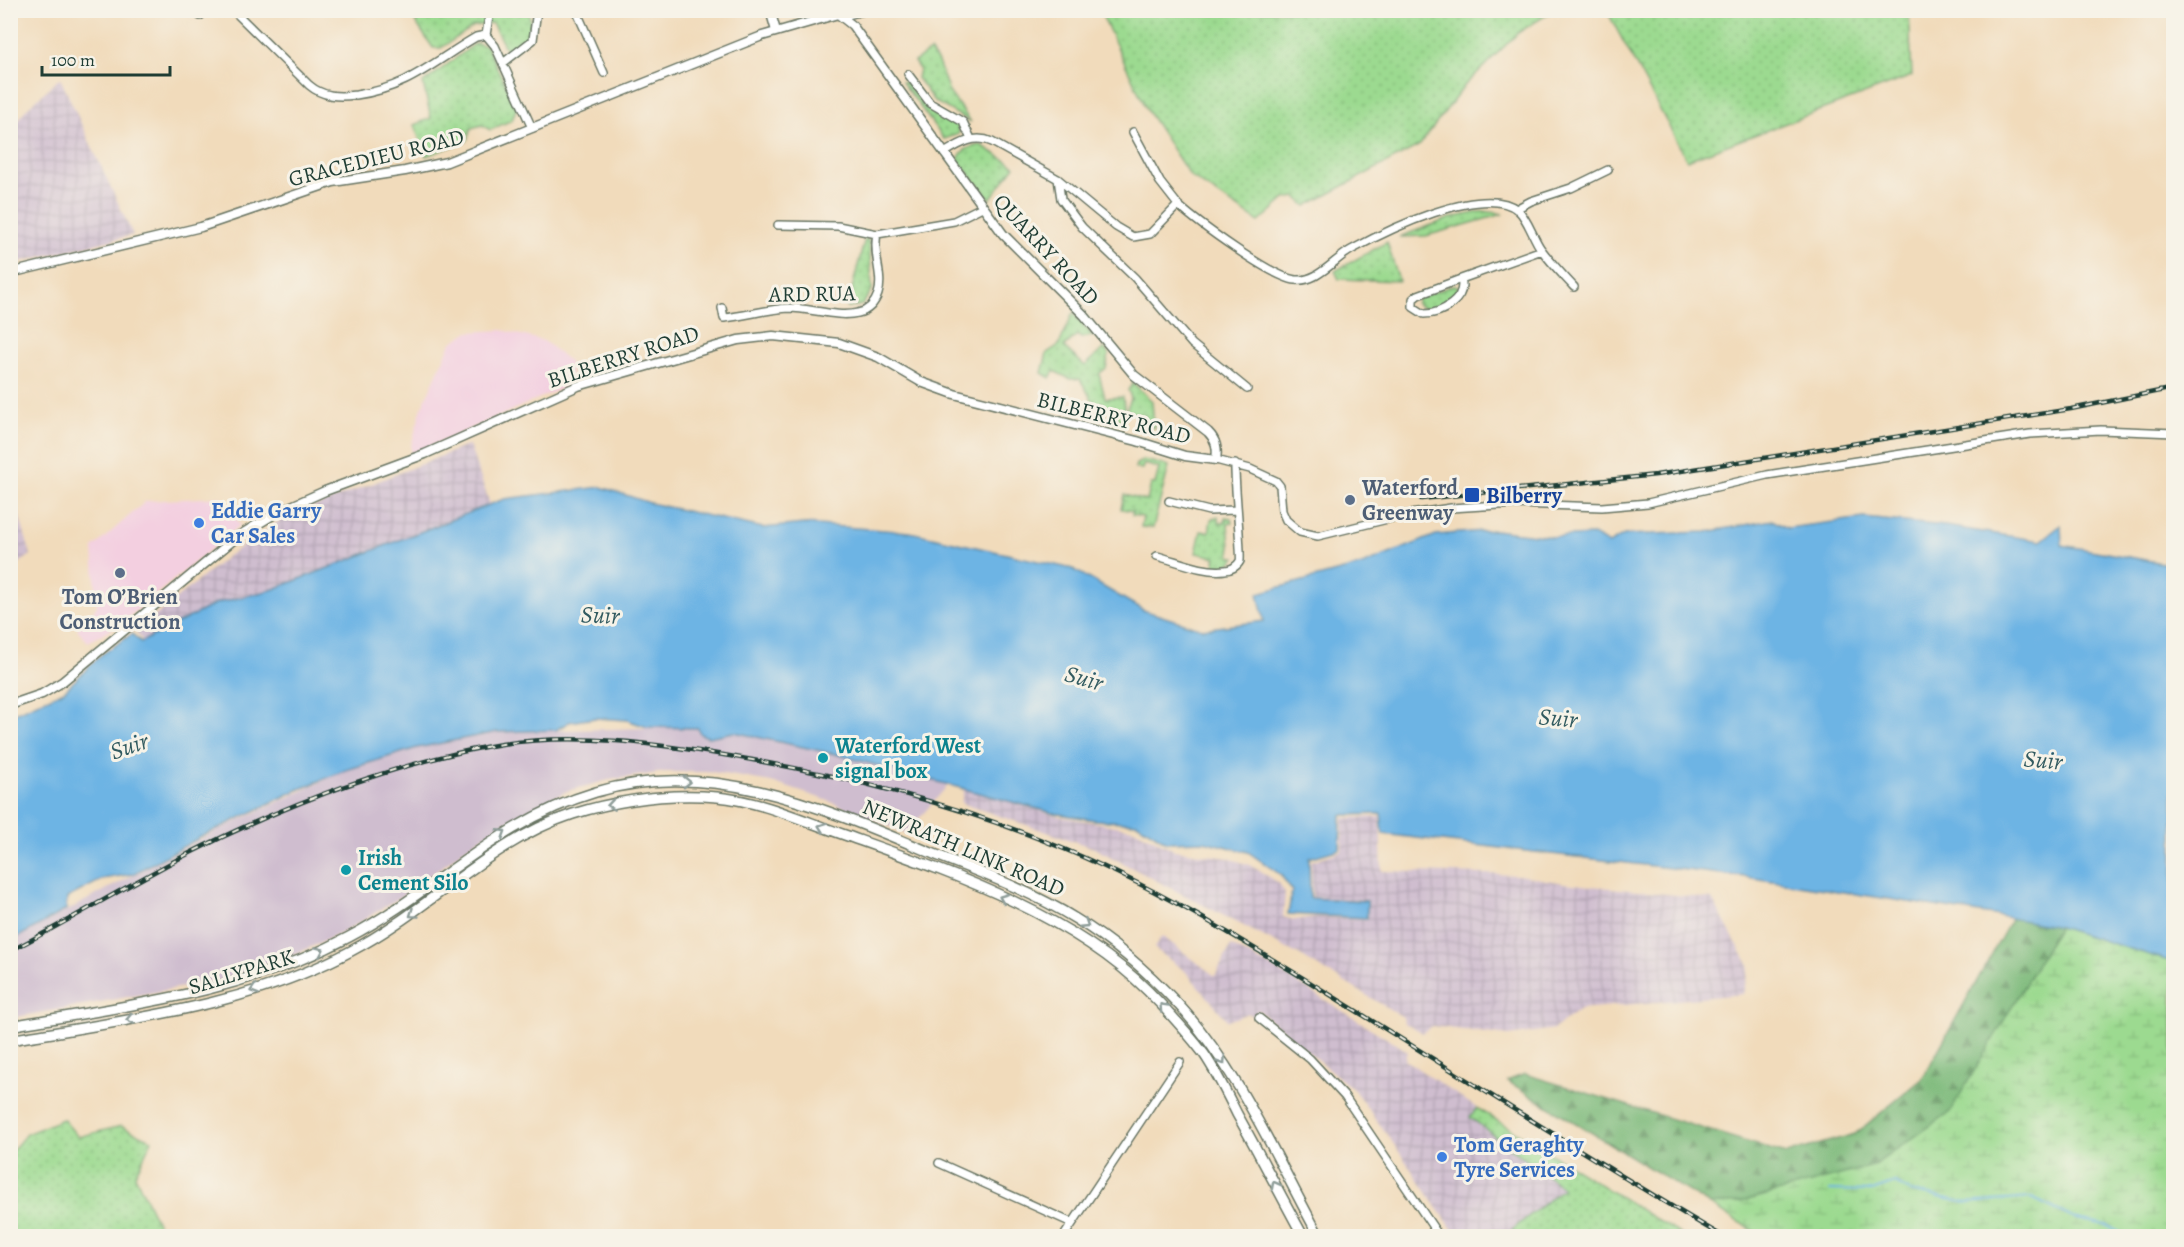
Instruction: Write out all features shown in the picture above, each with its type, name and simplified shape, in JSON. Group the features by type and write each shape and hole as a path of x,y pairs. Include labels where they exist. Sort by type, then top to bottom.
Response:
{"main road":[{"name":"NEWRATH LINK ROAD","path":"454,867 520,822 566,802 620,785 688,781 747,787 813,805 955,862 1072,916 1126,954 1179,1005 1225,1065 1319,1236"},
{"name":"NEWRATH LINK ROAD","path":"460,879 514,841 569,816 601,806 659,797 717,797 770,808 884,850 1030,909 1065,928 1115,962 1146,989 1201,1051 1214,1070 1303,1236"},
{"name":"SALLYPARK","path":"10,1026 206,990 281,967 322,951 366,928 454,867"},
{"name":"SALLYPARK","path":"10,1041 209,1003 293,977 346,954 384,933 460,879"}],"street":[{"path":"233,10 309,85 330,96 372,92 399,85 424,72 476,37 486,35"},
{"path":"486,35 490,10"},
{"path":"576,10 604,73"},
{"path":"770,10 776,31"},
{"path":"843,16 868,10"},
{"path":"503,63 533,40 536,11"},
{"name":"GRACEDIEU ROAD","path":"10,273 201,228 333,182 435,165 776,31 831,14 843,16"},
{"name":"QUARRY ROAD","path":"843,16 1013,246 1084,315 1134,375 1212,436 1217,448 1216,460"},
{"path":"486,35 493,42 532,128"},
{"path":"908,74 930,103 963,122 971,139"},
{"path":"1133,132 1160,182 1178,205 1273,272 1293,280 1305,280 1316,275 1342,255 1431,215 1466,204 1488,202 1516,209 1542,250 1574,287"},
{"path":"944,153 971,139 981,138 992,142 1058,179 1116,227 1133,237 1150,234 1178,205"},
{"path":"1516,209 1527,202 1571,188 1608,170"},
{"path":"1058,179 1061,200 1082,227 1135,278 1185,337 1247,389"},
{"path":"778,225 838,226 877,234 954,221 982,207"},
{"name":"ARD RUA","path":"722,308 724,318 771,309 814,309 856,314 865,311 873,304 879,290 875,253 877,234"},
{"path":"1461,279 1463,288 1460,295 1444,308 1434,313 1424,314 1413,307 1413,299 1418,294 1542,250"},
{"name":"BILBERRY ROAD","path":"10,705 42,694 62,682 237,537 276,513 325,491 425,454 578,386 670,357 738,340 782,336 848,345 878,357 930,387 1185,456 1235,464 1273,479 1280,488 1281,507 1286,520 1306,534 1324,536 1404,515 1451,508 1515,504 1602,507 1648,503 1767,475 2030,434 2101,429 2174,433"},
{"path":"1157,556 1218,570 1235,567 1241,556 1235,510 1235,464"},
{"path":"1168,501 1209,511 1235,510"},
{"path":"1258,1018 1310,1059 1334,1083 1439,1236"},
{"path":"1064,1236 1180,1062"},
{"path":"939,1163 1072,1223"}],"shaded area":[{"path":"60,78 133,235 11,264 11,131 26,109"},
{"path":"502,330 544,341 569,361 571,377 567,386 411,455 411,446 422,407 451,343 468,332"},
{"path":"469,445 490,504 271,590 217,603 143,641 136,632 229,555 281,520"},
{"path":"11,488 31,555 10,569"},
{"path":"221,497 240,525 119,625 88,642 77,629 97,606 93,548 146,501"},
{"path":"698,728 708,737 734,732 950,783 906,833 826,800 771,782 712,772 665,772 609,780 567,791 508,821 467,847 415,888 344,932 287,958 228,979 11,1018 10,941 218,830 346,770 417,748 497,732"},
{"path":"964,789 1062,817 1134,829 1174,850 1228,858 1250,865 1279,883 1285,893 1283,917 1295,920 1315,917 1368,919 1368,900 1312,897 1311,861 1342,851 1343,818 1380,817 1382,871 1518,875 1564,883 1712,899 1749,966 1743,994 1580,1009 1554,1029 1509,1036 1432,1026 1423,1033 1404,1023 1403,1017 1297,954 1094,848 961,803"},
{"path":"1162,936 1215,976 1231,946 1275,969 1407,1051 1405,1060 1477,1108 1471,1118 1563,1188 1513,1230 1517,1236 1457,1236 1354,1090 1258,1010 1254,1017 1248,1013 1228,1021 1186,972 1154,948"}],"green space":[{"path":"408,11 529,11 531,34 508,53 492,23 474,26 441,48 433,48"},
{"path":"1100,11 1553,11 1519,32 1465,85 1420,145 1306,206 1296,197 1285,199 1259,222 1190,176 1148,112"},
{"path":"1607,11 1909,11 1912,76 1687,160"},
{"path":"476,43 486,46 517,107 512,120 490,130 482,125 471,128 467,141 426,156 414,125 431,118 423,83"},
{"path":"930,51 938,62 949,92 971,122 934,101 917,78 919,69 914,62"},
{"path":"906,81 925,106 958,124 959,134 944,139 902,82"},
{"path":"981,145 1015,166 990,199 958,160 967,149"},
{"path":"1484,211 1503,214 1426,236 1399,237 1451,218"},
{"path":"865,238 869,241 872,290 862,305 847,308"},
{"path":"1387,242 1399,281 1339,279 1335,271"},
{"path":"1454,285 1459,287 1456,293 1440,306 1427,308 1416,303 1418,298"},
{"path":"1073,313 1093,336 1081,338 1077,335 1064,347 1085,366 1104,348 1109,354 1106,368 1099,374 1105,398 1123,397 1125,413 1131,398 1128,390 1133,383 1152,401 1154,428 1144,424 1145,415 1129,412 1120,420 1102,402 1095,405 1080,379 1070,379 1054,371 1050,378 1042,373 1047,353 1059,345"},
{"path":"1144,460 1169,466 1153,528 1141,527 1143,517 1132,515 1133,511 1121,509 1124,495 1147,501 1151,484 1155,484 1159,468 1144,464 1142,469 1135,468 1136,464"},
{"path":"1218,516 1219,523 1225,523 1225,517 1231,518 1232,523 1228,524 1231,557 1236,557 1230,563 1214,565 1216,557 1196,553 1201,531 1209,532 1211,519"},
{"path":"2012,918 2059,927 2006,1017 2050,1061 1950,1112 1873,1166 1741,1202 1710,1205 1507,1081 1525,1074 1786,1154 1855,1134 1922,1079"},
{"path":"2059,927 2173,962 2173,1236 1762,1236 1710,1205 1741,1202 1873,1166 1950,1112"},
{"path":"1477,1108 1683,1236 1517,1236 1512,1230 1563,1188 1470,1117"},
{"path":"63,1119 78,1137 121,1126 152,1140 135,1175 163,1236 11,1236 11,1152 26,1134"}],"water":[{"name":"Suir","path":"601,487 650,503 763,528 804,524 910,532 1073,569 1143,610 1202,629 1264,621 1258,593 1362,565 1436,535 1494,530 1553,537 1593,535 1609,544 1624,535 1706,532 1772,520 1787,528 1864,518 1945,526 2041,541 2061,525 2062,545 2173,565 2173,962 2059,927 1999,916 1746,877 1383,834 1381,814 1341,815 1340,849 1309,858 1310,898 1367,901 1367,918 1288,914 1292,891 1281,875 1248,852 1204,841 1167,842 1137,823 1095,820 1053,813 835,754 734,732 708,737 700,734 698,728 647,727 627,720 595,718 569,722 556,730 497,732 417,748 346,770 295,791 201,837 133,874 103,879 67,898 66,910 11,941 10,715 64,691 101,655 132,634 141,642 217,603 271,590 504,499"}],"waterway":[{"path":"1830,1190 1872,1191 1895,1183 1910,1191 1967,1203 2032,1198 2073,1218 2106,1225 2126,1236"}],"railway":[{"path":"1421,499 1656,475 2071,409 2174,388"},
{"path":"10,951 162,867 220,838 331,791 407,766 485,747 550,740 616,741 715,753 823,774 937,803 1047,842 1122,875 1267,956 1722,1236"}],"place":[{"name":"Bilberry","path":"1472,495"},
{"name":"Waterford Greenway","path":"1350,500"},
{"name":"Eddie Garry Car Sales","path":"199,523"},
{"name":"Tom O’Brien Construction","path":"120,573"},
{"name":"Waterford West signal box","path":"823,758"},
{"name":"Irish Cement Silo","path":"346,870"},
{"name":"Tom Geraghty Tyre Services","path":"1442,1157"}]}
